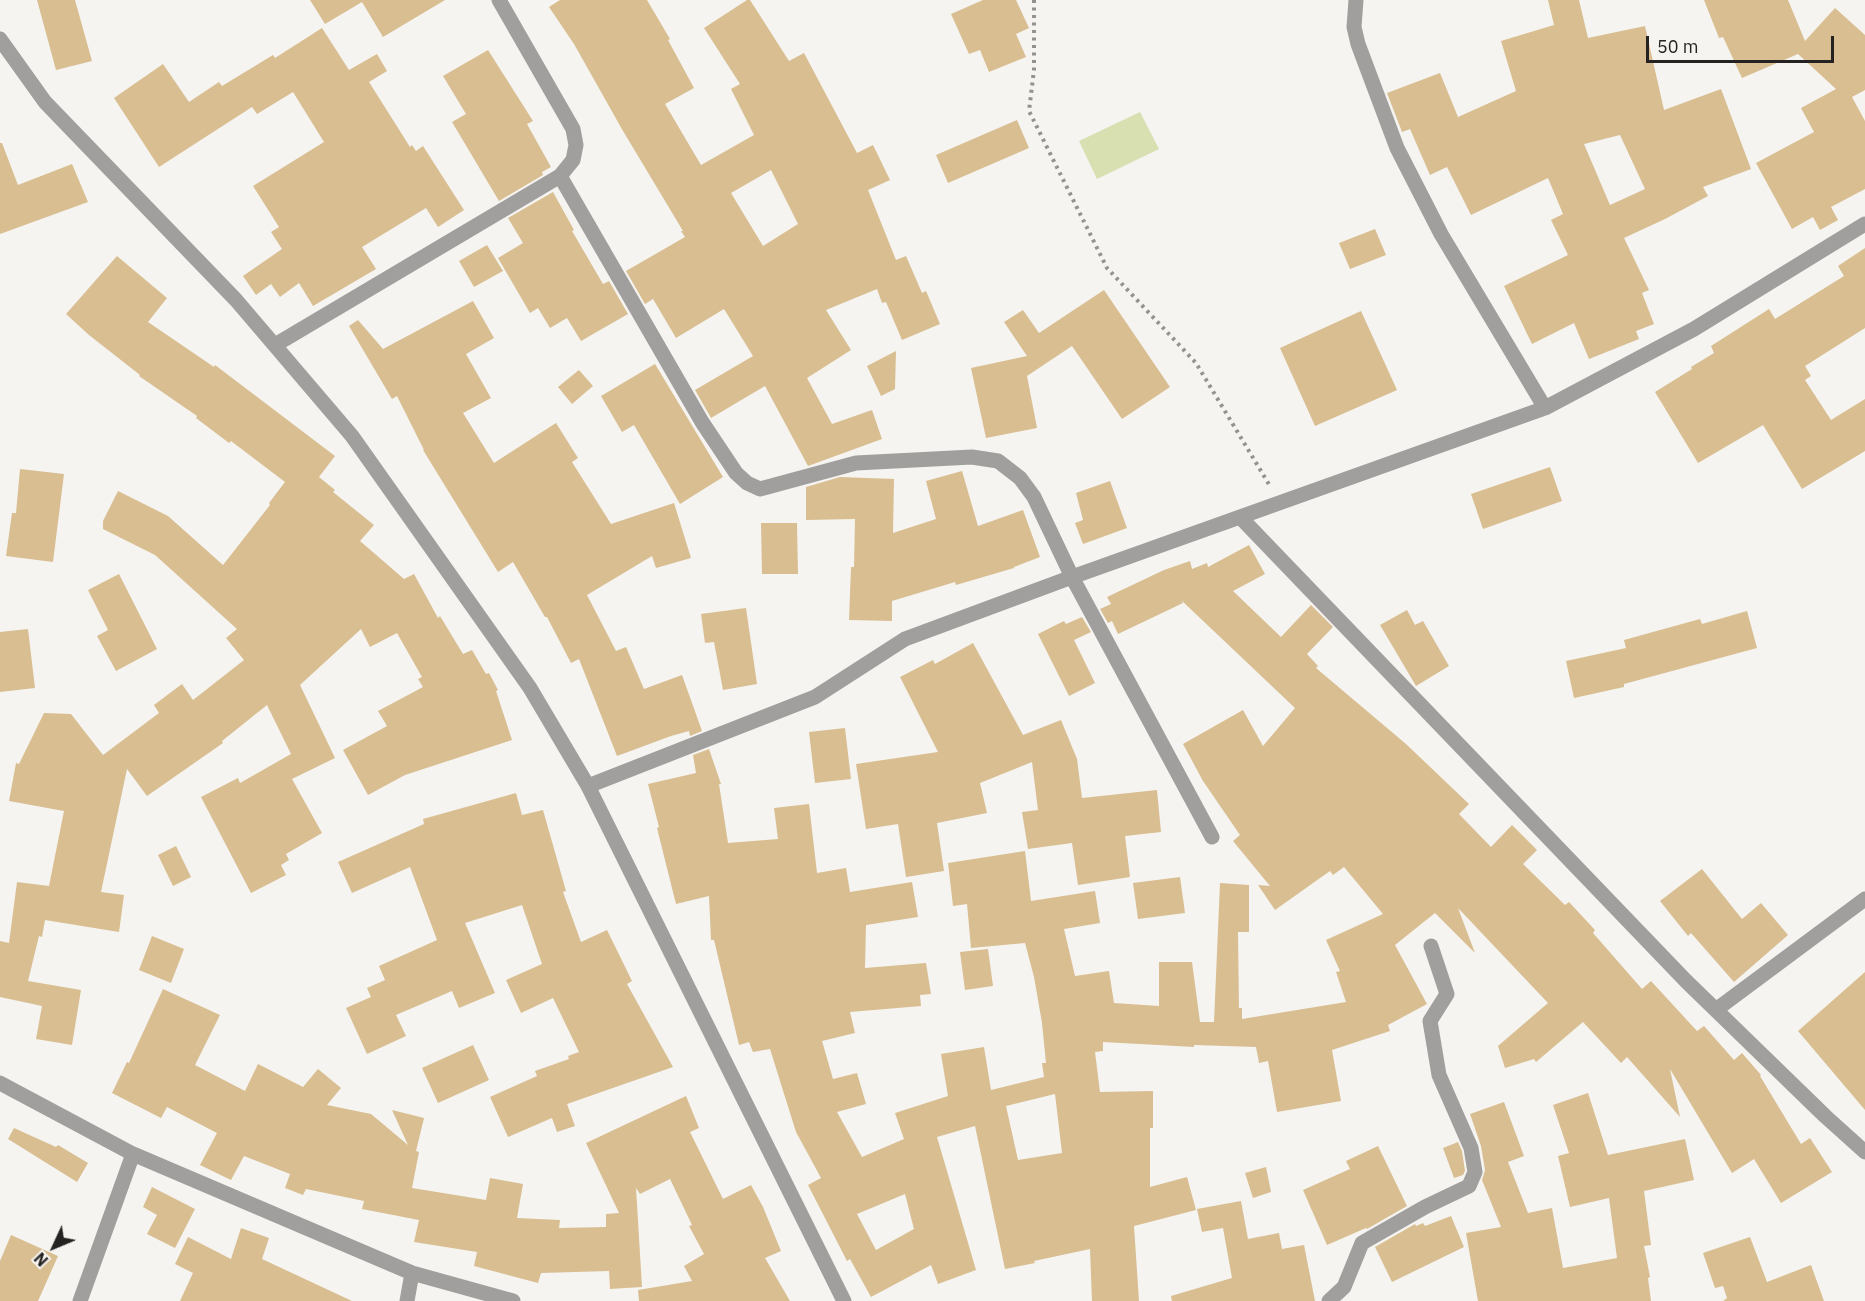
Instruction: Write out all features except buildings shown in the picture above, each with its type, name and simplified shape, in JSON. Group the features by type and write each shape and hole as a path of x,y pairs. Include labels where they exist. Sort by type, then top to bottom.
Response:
{"street":[{"path":"275,345 560,176 573,160 576,145 573,129 499,0"},
{"path":"1356,0 1354,27 1358,44 1397,148 1441,234 1545,408"},
{"path":"0,39 45,102 236,300 359,446 530,688 588,786 844,1301"},
{"path":"560,176 702,422 736,473 747,483 760,489 856,463 972,457 998,461 1020,478 1034,497 1071,577 1212,837"},
{"path":"588,786 815,697 905,639 1071,577 1545,408 1694,329 1865,224"},
{"path":"1241,518 1686,981 1865,1152"},
{"path":"1717,1009 1865,899"},
{"path":"1329,1301 1344,1287 1362,1243 1425,1207 1469,1186 1474,1172 1471,1148 1439,1075 1430,1021 1448,994 1431,946"},
{"path":"0,1083 133,1154 412,1273 513,1301"},
{"path":"80,1301 133,1154"},
{"path":"407,1301 412,1273"}],"path":[{"path":"1034,0 1034,70 1029,111 1107,268 1196,363 1280,502"}],"green space":[{"path":"1140,112 1159,149 1097,179 1079,141"}]}
